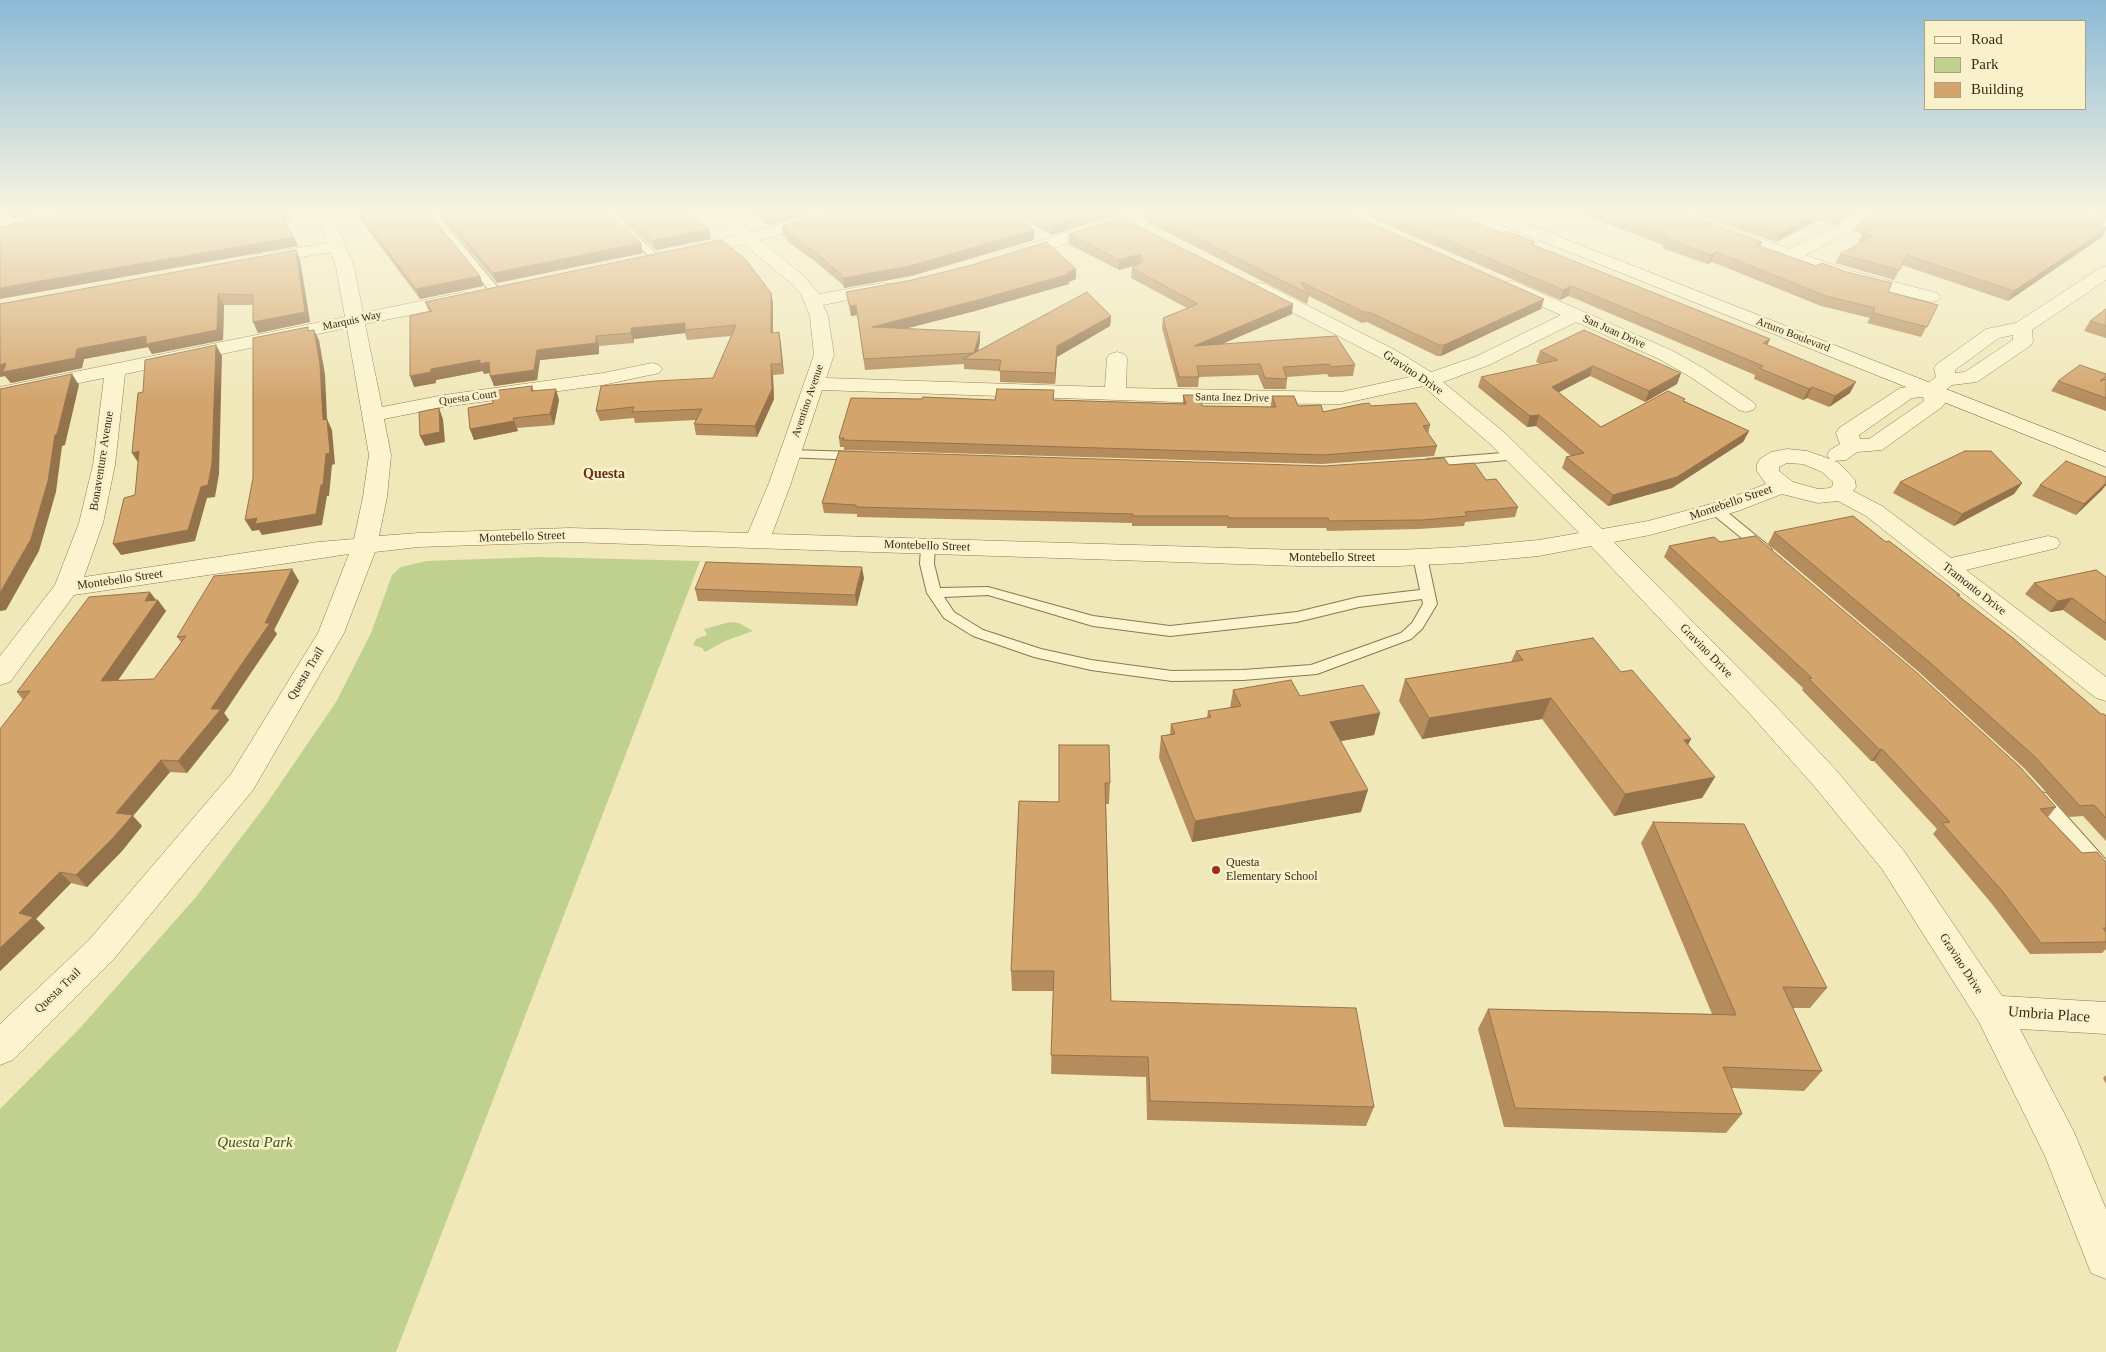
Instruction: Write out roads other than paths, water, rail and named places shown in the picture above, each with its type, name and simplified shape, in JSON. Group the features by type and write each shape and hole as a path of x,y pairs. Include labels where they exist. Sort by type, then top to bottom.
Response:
{"street":[{"name":"Questa Trail","path":"0,1048 101,950 242,782 331,632 365,546 376,497 380,455 346,274"},
{"name":"Aventino Avenue","path":"757,541 824,355 819,316 813,301 809,292 791,274"},
{"name":"Arturo Boulevard","path":"1646,274 1939,385 2106,441"},
{"name":"Arturo Boulevard","path":"1669,274 1939,385 2106,460"},
{"path":"1844,274 1931,297"},
{"path":"1824,464 1852,446 1874,445 1935,403 1939,385 1970,378 2023,342 2022,328 2103,274"},
{"name":"Gravino Drive","path":"1234,276 1388,354 1427,379 1497,438 1597,538 1760,707 1825,778 1893,860 1992,1011 2060,1146 2106,1258"},
{"name":"San Juan Drive","path":"1493,279 1666,355 1696,372 1746,406"},
{"path":"813,301 902,284"},
{"name":"Marquis Way","path":"0,393 514,288"},
{"name":"Santa Inez Drive","path":"814,384 1288,399 1341,398 1449,374 1482,361 1576,315"},
{"path":"1115,394 1117,358"},
{"name":"Bonaventure Avenue","path":"0,675 66,588 91,523 104,465 115,369"},
{"name":"Questa Court","path":"374,415 444,401 603,379 652,369"},
{"path":"1797,456 1824,464 1834,469 1844,480 1845,487 1839,493 1818,496 1801,493 1782,485 1768,471 1768,464 1778,457 1797,456"},
{"name":"Montebello Street","path":"66,588 318,550 418,540 570,535 1299,558 1420,557 1539,548 1650,528 1716,510 1782,485"},
{"name":"Tramonto Drive","path":"1839,493 1874,511 2106,691"},
{"path":"1946,567 2048,543"},
{"name":"Umbria Place","path":"1992,1011 2106,1018"}],"lane":[{"path":"481,274 496,292"},
{"path":"789,454 874,457"},
{"path":"1419,464 1515,456"},
{"path":"1716,510 1778,560"},
{"path":"928,546 927,564 934,593 949,615 978,633 1016,646 1091,665 1172,676 1243,675 1312,670 1406,636 1417,626 1430,604 1420,557"},
{"path":"934,593 988,591 1094,621 1170,631 1296,617 1359,602 1428,594"},
{"path":"2030,788 2106,872"}],"place":[{"name":"Questa Elementary School","path":"1216,870"}],"district":[{"name":"Questa","path":"604,474"}],"park label":[{"name":"Questa Park","path":"255,1143"}]}
